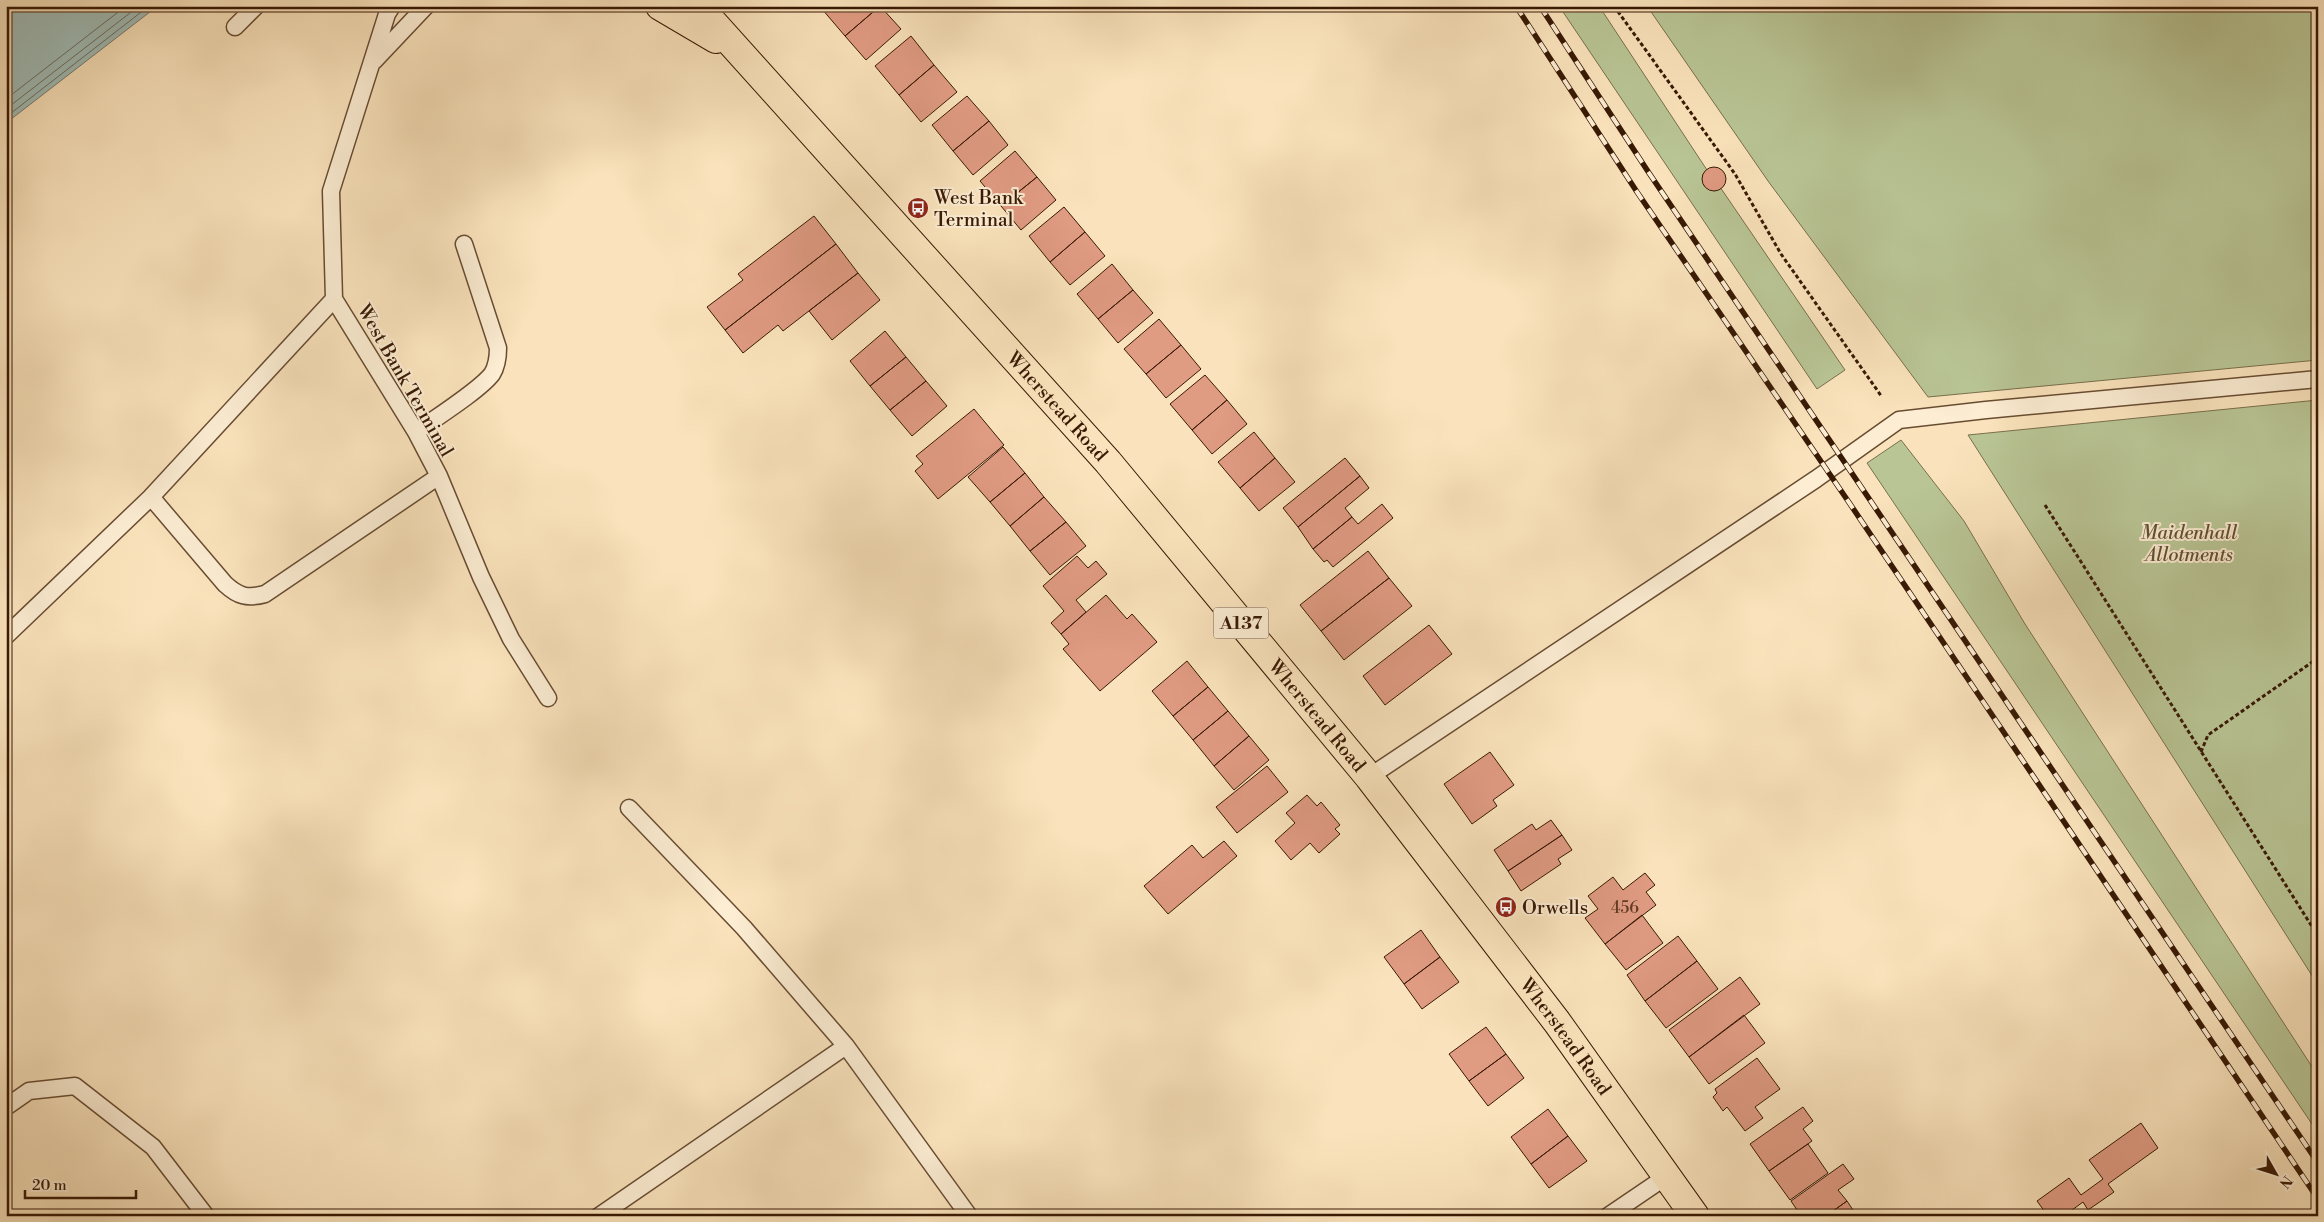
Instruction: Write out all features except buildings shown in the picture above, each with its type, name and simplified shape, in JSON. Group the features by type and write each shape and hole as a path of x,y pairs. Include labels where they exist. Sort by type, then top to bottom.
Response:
{"main road":[{"name":"Wherstead Road","path":"660,6 696,26 749,61"},
{"name":"Wherstead Road","path":"698,6 1108,462 1369,777 1557,1022 1695,1216"}],"lane":[{"path":"235,27 256,6"},
{"name":"West Bank Terminal","path":"392,6 387,14 330,191 334,299 416,432 439,476 480,577 511,639 548,698"},
{"name":"West Bank Terminal","path":"371,64 426,6"},
{"path":"416,432 492,375 498,360 498,348 464,244"},
{"path":"6,636 151,496 334,299"},
{"path":"1369,777 1816,479 1899,420 1986,410 2318,380"},
{"path":"151,496 225,584 237,595 252,597 265,594 439,476"},
{"path":"630,808 744,928 846,1046 969,1216"},
{"path":"599,1216 846,1046"},
{"path":"6,1106 29,1091 75,1086 153,1147 206,1216"},
{"path":"1608,1216 1668,1176"}],"path":[{"path":"1614,6 1735,174 1781,254 1899,420"},
{"path":"2045,505 2318,936"},
{"path":"2201,753 2208,735 2318,658"}],"green space":[{"path":"1559,6 1599,6 1707,170 1703,174 1704,186 1715,191 1720,187 1845,370 1817,389"},
{"path":"1647,6 2318,6 2318,360 1928,397 1768,181"},
{"name":"Maidenhall Allotments","path":"2318,400 2318,985 1968,435"},
{"path":"1901,440 1964,521 2025,624 2318,1076 2318,1133 1867,463"}],"water":[{"path":"6,6 154,6 155,8 6,123"}],"railway":[{"path":"1516,6 1637,192 1846,498 2318,1199"},
{"path":"1540,6 1649,173 2318,1163"}],"place":[{"name":"West Bank Terminal","path":"918,208"},
{"name":"Orwells","path":"1506,907"}]}
